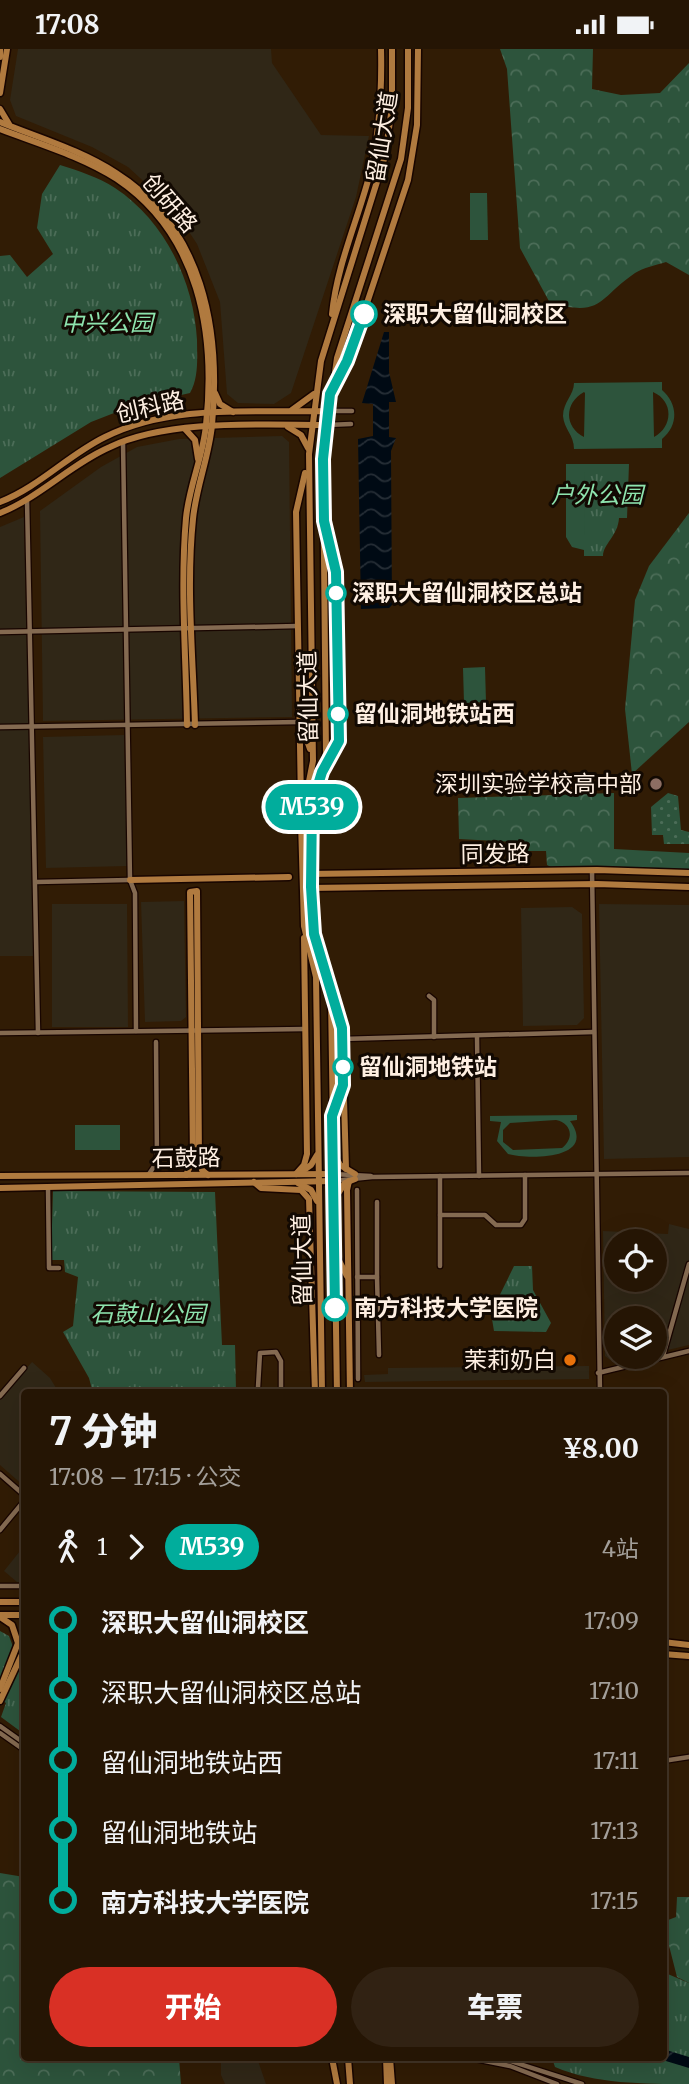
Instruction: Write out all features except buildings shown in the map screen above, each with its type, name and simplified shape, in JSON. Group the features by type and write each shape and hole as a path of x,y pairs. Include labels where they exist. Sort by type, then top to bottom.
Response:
{"main road":[{"path":"0,49 0,57"},
{"path":"0,93 8,49"},
{"path":"331,326 338,274 378,138 381,49"},
{"name":"留仙大道","path":"321,1389 316,977 303,919 301,822 313,763 308,465 315,392 331,326 385,156 391,107 392,49"},
{"name":"留仙大道","path":"337,1389 328,980 313,929 311,887 311,811 326,753 323,514 326,425 341,344 401,159 408,108 408,49"},
{"path":"329,398 350,354 408,180 417,125 418,49"},
{"path":"0,109 13,128"},
{"name":"创研路","path":"0,122 89,158 116,172 148,198 170,222 193,260 205,294 211,327 213,384 209,428"},
{"name":"创研路","path":"1,130 102,171 134,192 160,219 186,260 201,302 210,414"},
{"path":"213,384 220,404 239,413"},
{"path":"282,412 302,405 315,392"},
{"path":"191,414 201,408 207,394"},
{"name":"创科路","path":"0,502 26,489 112,433 154,419 191,414 328,411"},
{"path":"279,425 299,432 309,454"},
{"name":"创科路","path":"0,513 27,500 92,457 123,441 184,428 326,425"},
{"path":"208,454 218,434 238,427"},
{"path":"184,428 195,440 198,465"},
{"path":"190,628 193,520 208,454 209,428"},
{"path":"191,725 186,518 209,428"},
{"path":"301,822 296,512 308,465"},
{"path":"322,772 339,741 336,572 323,514"},
{"path":"325,675 337,645"},
{"path":"299,711 313,763"},
{"path":"289,877 297,870 302,858"},
{"name":"同发路","path":"302,874 592,870 689,873"},
{"path":"130,880 289,877 303,888"},
{"name":"同发路","path":"303,888 592,884 689,887"},
{"path":"193,892 199,1160 202,1170 208,1175"},
{"path":"296,1174 306,1160 303,919"},
{"path":"328,980 339,1014 342,1039 346,1169"},
{"path":"186,1175 193,1160 195,1030"},
{"path":"306,1075 317,1113"},
{"path":"332,1116 343,1085"},
{"path":"296,1174 311,1165 318,1149"},
{"path":"333,1150 336,1159 353,1178 348,1278 350,1389"},
{"name":"石鼓路","path":"0,1176 296,1174 318,1178"},
{"name":"石鼓路","path":"0,1188 293,1182 333,1177"},
{"path":"334,1204 338,1191 353,1178"},
{"path":"254,1182 261,1188 295,1188 307,1194 311,1203 315,1389"},
{"path":"293,1182 311,1190 318,1206"},
{"path":"312,1258 319,1236"},
{"path":"334,1252 348,1278"},
{"path":"0,1602 21,1602"},
{"path":"0,1616 21,1615"},
{"path":"0,1616 15,1631 21,1653 1,1700"},
{"path":"667,1643 689,1645"},
{"path":"0,1689 21,1653"},
{"path":"667,1654 689,1656"},
{"path":"333,2061 337,2084"},
{"path":"348,2061 350,2084"},
{"path":"388,2061 389,2084"}],"street":[{"path":"328,411 352,411"},
{"path":"326,425 351,424"},
{"path":"123,441 130,880 135,893 136,1031"},
{"path":"27,500 38,1033"},
{"path":"0,632 298,626"},
{"path":"0,727 299,722"},
{"path":"592,870 600,1389"},
{"path":"36,882 130,880"},
{"path":"429,996 434,1000 435,1037"},
{"path":"0,1034 305,1029"},
{"path":"342,1039 594,1032"},
{"path":"477,1037 479,1175"},
{"path":"145,1176 153,1172 157,1162 156,1042"},
{"path":"157,1162 161,1171 170,1176"},
{"name":"石鼓路","path":"333,1177 689,1173"},
{"path":"440,1215 485,1215 496,1225 521,1225 525,1219 525,1175"},
{"path":"440,1176 440,1266"},
{"path":"48,1187 49,1268 60,1268"},
{"path":"357,1190 358,1379"},
{"path":"377,1202 379,1355"},
{"path":"667,1342 689,1264"},
{"path":"357,1277 377,1277"},
{"path":"667,1355 689,1351"},
{"path":"258,1387 260,1353 276,1352 281,1361 281,1389"},
{"path":"0,1396 24,1368"},
{"path":"598,1373 613,1369"},
{"path":"0,1474 21,1492"},
{"path":"0,1530 21,1505"},
{"path":"0,1586 21,1586"},
{"path":"0,1726 21,1741"},
{"path":"0,1733 21,1748"},
{"path":"667,1761 689,1758"},
{"path":"484,2061 518,2068 557,2084"},
{"path":"510,2061 582,2084"}],"shaded area":[{"path":"18,49 271,49 272,63 321,135 369,136 356,197 291,393 274,404 238,403 227,394 220,302 197,244 174,209 128,167 92,147 16,116 10,100"},
{"path":"282,436 289,442 292,717 43,721 40,511 101,467 137,447 179,439"},
{"path":"24,517 34,956 0,956 0,527"},
{"path":"124,735 128,866 46,868 43,737"},
{"path":"184,901 186,1017 181,1021 145,1022 141,902"},
{"path":"52,904 127,904 128,1027 52,1027"},
{"path":"599,904 689,905 689,1157 604,1159"},
{"path":"572,907 582,914 584,1018 577,1025 523,1026 521,908"},
{"path":"669,1224 689,1229 689,1345 667,1350 667,1306 604,1306 603,1231 604,1292 667,1292"},
{"path":"32,1362 50,1378 57,1389 21,1389 21,1483 0,1465 0,1399"},
{"path":"589,1366 589,1379 365,1382 364,1375 388,1374 388,1368"},
{"path":"21,1550 21,1582 17,1582 4,1571"},
{"path":"221,2061 258,2061 266,2084 225,2084 221,2075"}],"green space":[{"path":"500,49 593,49 592,89 621,95 660,93 689,63 689,275 666,262 635,273 591,307 568,307 550,303 520,248 507,69"},
{"name":"中兴公园","path":"60,165 95,177 115,188 133,202 162,235 174,255 190,296 197,340 196,374 190,393 132,406 91,422 0,478 0,256 10,255 27,277 53,254 37,228 42,194"},
{"path":"470,193 487,193 488,240 470,240"},
{"path":"662,382 662,390 674,408 674,421 662,439 662,448 574,449 563,416 574,383","holes":["653,392 665,401 669,414 665,427 654,437","585,393 584,437 577,433 569,415 573,402"]},
{"name":"户外公园","path":"566,464 629,464 627,518 619,518 603,556 584,556 584,550 572,547 566,537"},
{"path":"569,470 585,470 584,537 569,537"},
{"path":"689,513 689,722 632,774 625,709 635,600 649,566"},
{"path":"485,667 486,702 464,703 463,668"},
{"path":"614,793 614,849 689,853 689,870 551,867 547,865 546,851 519,851 516,842 459,839 458,798"},
{"path":"668,793 678,796 681,830 689,832 689,844 664,844 663,835 652,835 651,807"},
{"path":"577,1115 577,1120 570,1121 576,1134 575,1143 568,1150 557,1154 530,1157 508,1154 497,1141 501,1122 490,1121 490,1116","holes":["561,1122 570,1131 569,1140 562,1148 513,1150 503,1142 503,1130 510,1123"]},
{"path":"75,1125 120,1125 120,1150 75,1150"},
{"name":"石鼓山公园","path":"53,1191 215,1192 222,1345 235,1345 236,1389 92,1389 89,1378 63,1332 73,1326 78,1277 65,1272 64,1260 51,1260"},
{"path":"514,1266 532,1266 533,1290 551,1323 546,1332 494,1331 491,1313"},
{"path":"0,1631 9,1636 15,1652 21,1654 21,1732 1,1717 6,1703 0,1699"},
{"path":"0,1873 21,1876 21,2061 179,2061 181,2084 0,2084"},
{"path":"677,1897 689,1897 689,1983 677,1977 667,1938 667,1920 676,1917"},
{"path":"667,1974 689,1983 689,2084 603,2080 555,2067 553,2061 667,2061"}],"water":[{"path":"384,332 389,332 389,372 396,402 389,402 389,437 396,438 391,451 392,605 389,608 361,609 358,439 373,436 373,404 362,403"},
{"path":"667,2050 689,2057 689,2068 666,2061"}],"bus line":[{"name":"M539","path":"335,1308 332,1116 343,1087 342,1034 339,1014 313,929 310,818 322,772 337,750 339,741 336,572 324,521 323,467 329,398 347,361 364,314"}],"place":[{"name":"深职大留仙洞校区","path":"364,314"},
{"name":"深职大留仙洞校区总站","path":"336,593"},
{"name":"留仙洞地铁站西","path":"338,714"},
{"name":"深圳实验学校高中部","path":"656,784"},
{"name":"留仙洞地铁站","path":"343,1067"},
{"name":"南方科技大学医院","path":"335,1308"},
{"name":"茉莉奶白","path":"570,1360"}]}
